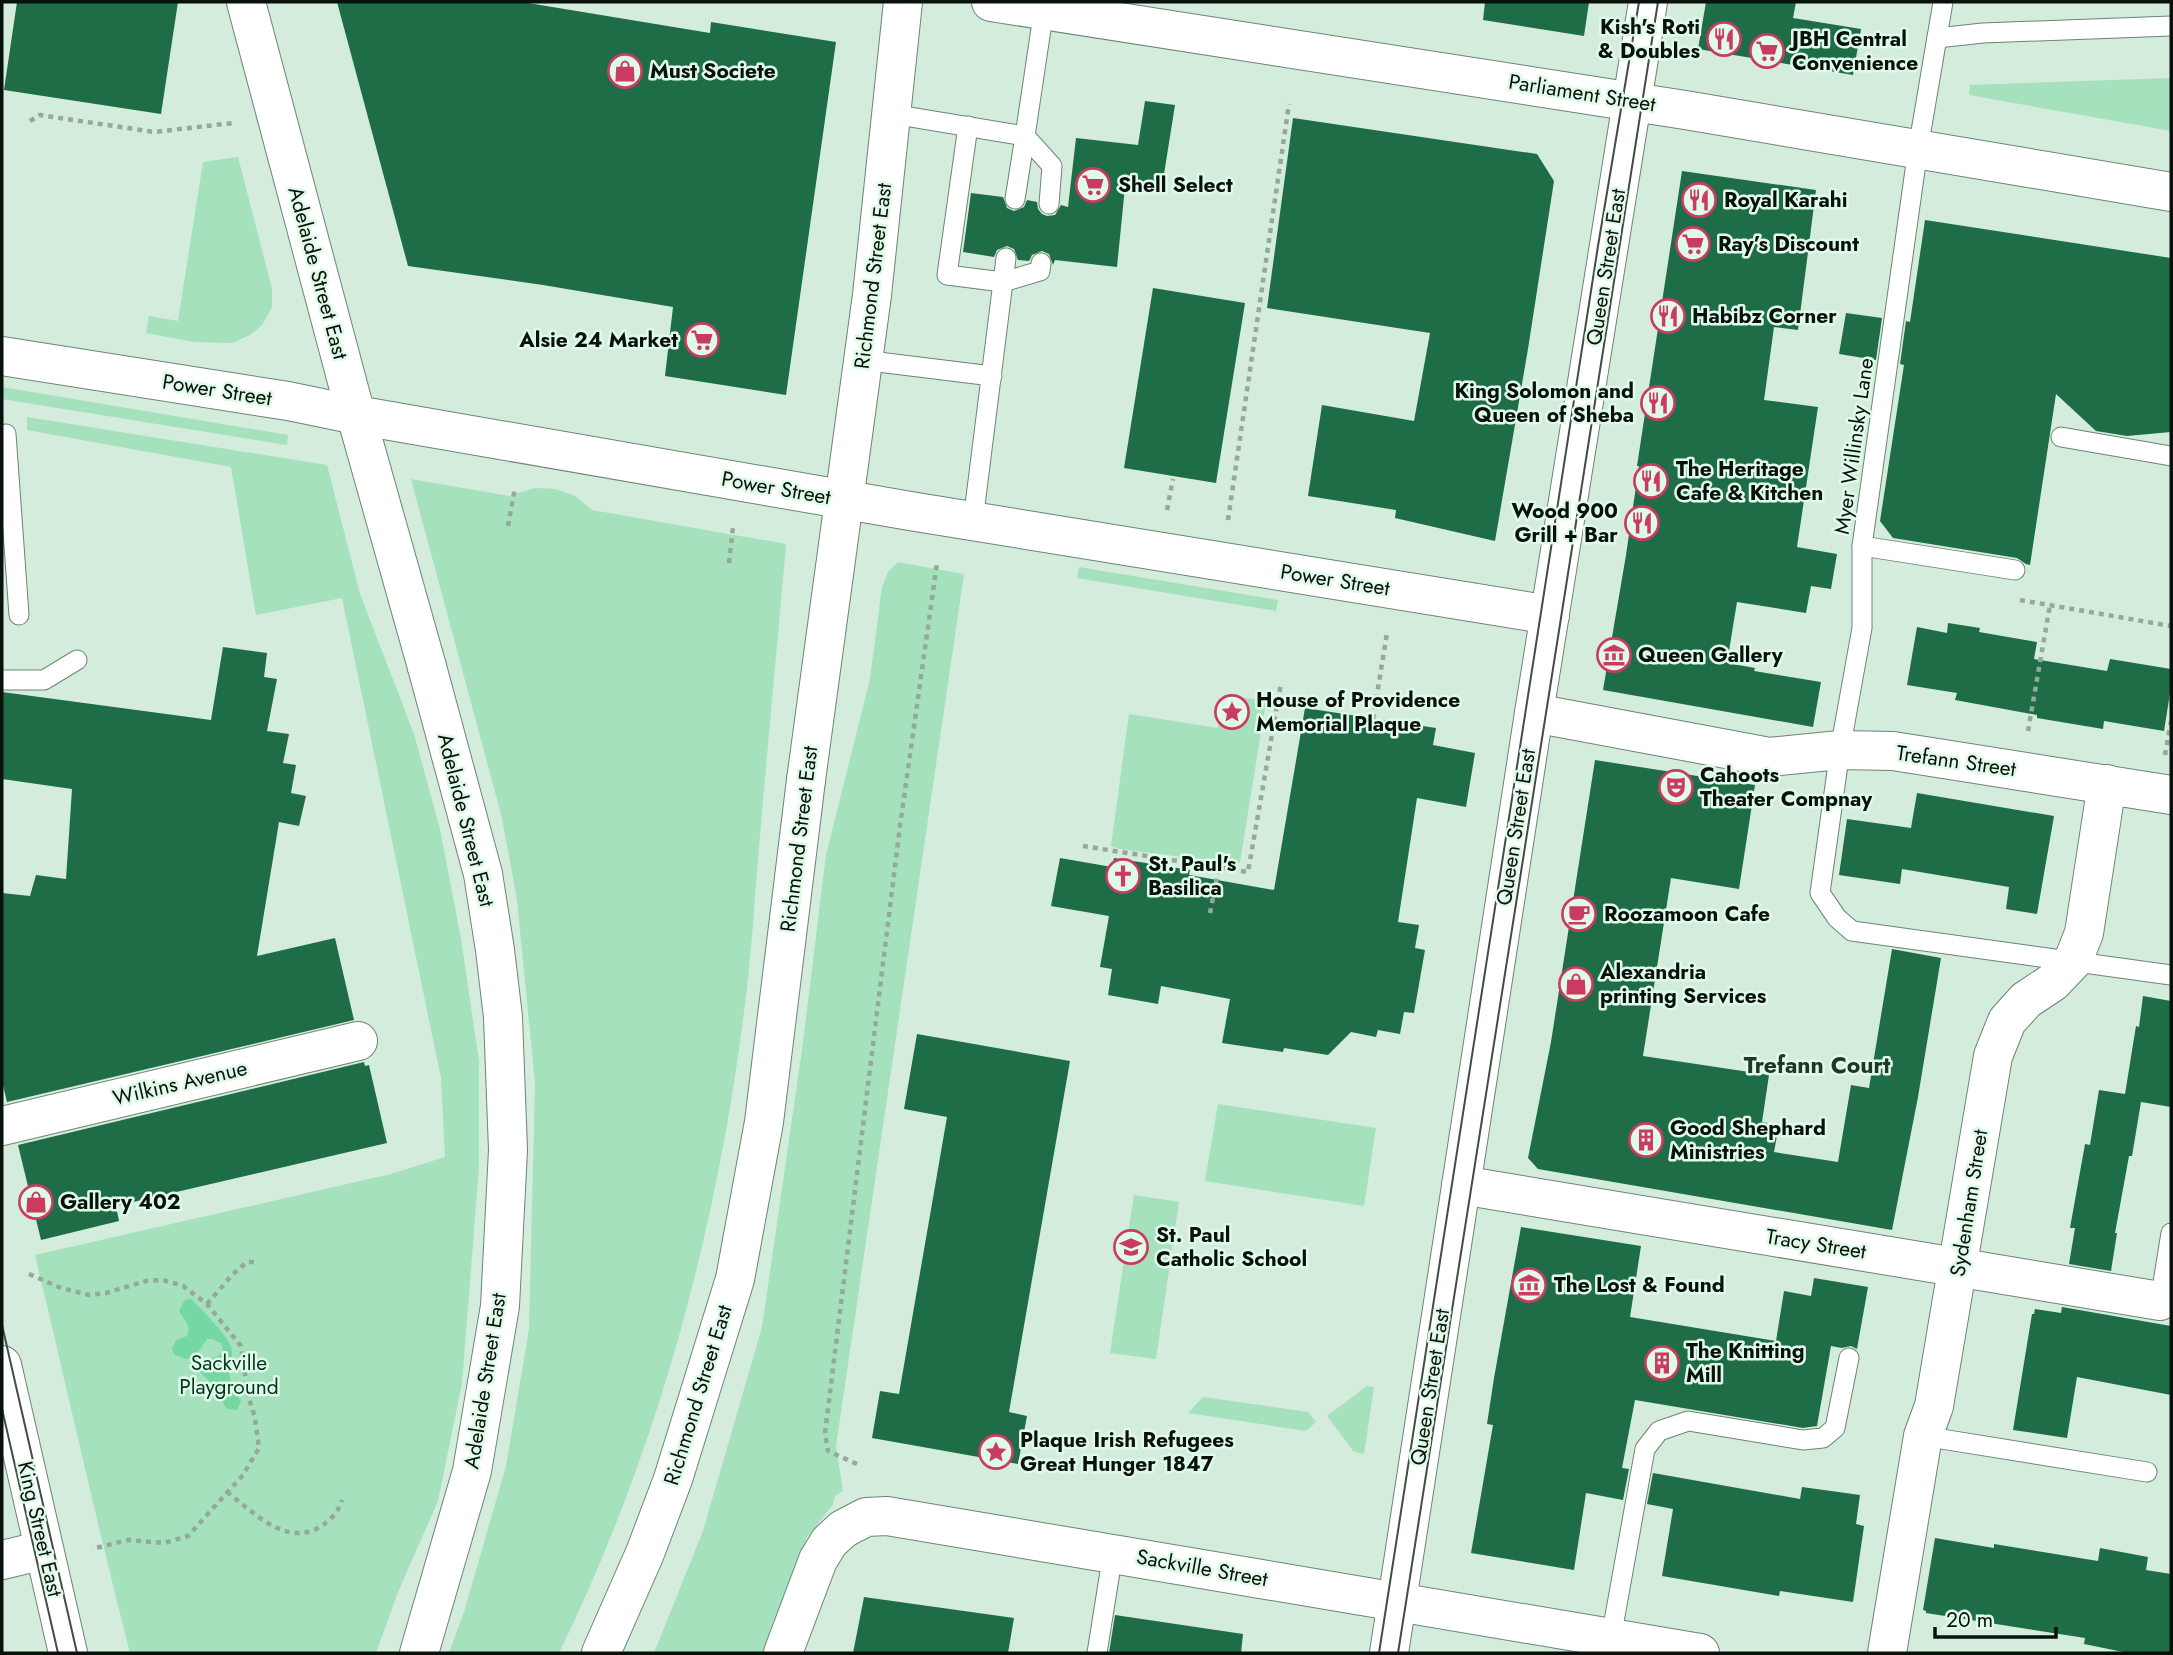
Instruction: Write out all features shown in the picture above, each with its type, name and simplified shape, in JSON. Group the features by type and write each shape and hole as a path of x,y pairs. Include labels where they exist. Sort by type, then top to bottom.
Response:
{"main road":[{"name":"Adelaide Street East","path":"246,2 356,415 483,874 503,1017 508,1150 500,1306 472,1471 419,1653"},
{"name":"Richmond Street East","path":"601,1653 645,1553 673,1479 735,1279 764,1122 862,360 903,2"},
{"name":"Parliament Street","path":"991,2 1632,101 2171,192"},
{"name":"Queen Street East","path":"1389,1653 1534,713 1648,2"},
{"name":"Power Street","path":"2,356 288,401 844,500 1550,615"},
{"name":"Trefann Street","path":"1534,713 1769,757 1840,750 1893,751 2171,795"},
{"name":"Sydenham Street","path":"1887,1653 1923,1436 1934,1406 1959,1268 1993,1056 2007,1021 2026,1000 2053,982 2073,961 2084,933 2107,784"},
{"name":"Wilkins Avenue","path":"2,1126 358,1041"},
{"name":"Tracy Street","path":"1461,1185 2165,1302"},
{"name":"King Street East","path":"2,1364 68,1653"},
{"name":"Sackville Street","path":"783,1653 818,1560 829,1542 843,1529 866,1517 887,1516 1700,1653"},
{"path":"2,1559 44,1550"}],"lane":[{"name":"Myer Willinsky Lane","path":"1943,2 1918,149 1862,547 1862,628 1840,750 1820,893 1837,918 1852,930 2171,975"},
{"path":"1015,199 1044,9"},
{"path":"1937,38 1983,33 2171,26"},
{"path":"892,114 1025,136 1052,166 1049,204"},
{"path":"968,126 947,275 1003,282 1040,271 1041,263"},
{"path":"974,521 1006,258"},
{"path":"862,360 992,376"},
{"path":"6,434 6,500 19,615"},
{"path":"2061,437 2171,456"},
{"path":"1862,547 2015,570"},
{"path":"2,680 44,680 77,660"},
{"path":"2165,1302 2171,1233"},
{"path":"1611,1638 1645,1449 1659,1431 1688,1421 1803,1440 1823,1438 1835,1427 1849,1359"},
{"path":"1923,1436 2147,1472"},
{"path":"1097,1653 1112,1553"}],"path":[{"path":"1228,520 1289,104"},
{"path":"30,121 40,115 154,132 233,123"},
{"path":"1167,510 1173,479"},
{"path":"508,526 515,488"},
{"path":"729,563 733,527"},
{"path":"857,1464 828,1451 825,1433 900,825 937,563"},
{"path":"2011,598 2171,626"},
{"path":"2028,731 2050,605"},
{"path":"1373,719 1387,633"},
{"path":"1083,846 1248,872 1281,683"},
{"path":"2165,758 2171,721"},
{"path":"1210,913 1219,867"},
{"path":"207,1304 247,1262 258,1262"},
{"path":"29,1274 61,1288 89,1295 106,1293 146,1281 163,1280 183,1286 207,1304 241,1346 259,1448 243,1475 188,1536 164,1543 128,1540 92,1549"},
{"path":"227,1492 267,1523 280,1530 297,1533 311,1531 326,1523 339,1510 342,1500"}],"green space":[{"path":"2171,78 2171,131 1969,95 1970,85"},
{"path":"238,157 272,289 272,307 262,325 250,335 232,343 194,342 146,333 149,316 178,321 203,162"},
{"path":"2,387 288,435 287,445 2,399"},
{"name":"Sackville Playground","path":"27,417 327,465 360,594 414,734 440,829 461,939 479,1061 479,1167 462,1383 438,1501 398,1592 376,1653 130,1653 35,1255 391,1174 445,1157 441,1078 342,598 256,615 231,467 27,430"},
{"path":"411,479 509,496 535,488 555,489 575,496 592,510 786,544 749,974 717,1178 678,1340 653,1420 594,1577 559,1653 449,1653 464,1612 506,1466 529,1329 535,1083 517,900 502,818"},
{"path":"898,562 964,574 836,1446 843,1491 835,1496 832,1506 807,1537 765,1653 654,1653 703,1531 762,1327 802,1050 826,855 870,679 882,587 888,572"},
{"path":"1079,567 1278,600 1276,611 1077,578"},
{"path":"1224,695 1266,701 1240,862 1237,864 1111,846 1129,714 1218,728"},
{"path":"1218,1104 1376,1128 1364,1206 1205,1181"},
{"path":"1134,1195 1179,1202 1156,1359 1110,1353"},
{"path":"1367,1386 1374,1387 1364,1454 1354,1452 1327,1416"},
{"path":"1203,1397 1308,1412 1316,1422 1306,1431 1188,1413"}],"shaded area":[{"path":"191,1299 229,1342 232,1356 230,1378 241,1401 237,1410 227,1409 222,1401 222,1394 199,1371 203,1361 220,1354 223,1350 221,1343 207,1339 195,1357 186,1359 175,1355 172,1349 176,1340 187,1336 188,1325 179,1310 185,1300"}],"building":[{"path":"17,2 178,2 161,114 4,90"},
{"path":"337,2 522,2 710,33 711,22 836,42 786,395 665,376 673,307 408,266"},
{"path":"1485,2 1589,2 1584,36 1483,20"},
{"path":"1706,2 1796,2 1793,18 1861,29 1853,75 1698,49"},
{"path":"1145,101 1175,105 1161,193 1125,187 1117,267 1055,260 1053,265 1049,254 1042,251 1032,255 1029,261 1018,260 1014,249 1007,246 997,250 994,257 963,252 971,193 1003,197 1007,208 1014,211 1024,207 1027,200 1037,202 1042,214 1055,215 1061,205 1068,207 1076,138 1138,145"},
{"path":"1293,118 1537,154 1554,181 1495,541 1395,518 1396,510 1308,496 1322,405 1414,421 1430,333 1267,308"},
{"path":"1682,171 1816,190 1798,330 1774,327 1764,400 1818,407 1797,547 1837,554 1831,589 1811,586 1806,613 1737,602 1727,663 1755,668 1754,671 1821,682 1813,727 1603,690 1626,555"},
{"path":"1925,220 2171,258 2171,432 2127,436 2096,431 2056,394 2030,565 2017,558 1893,538 1880,521 1904,365 1900,364 1906,321 1910,322"},
{"path":"1153,288 1245,303 1216,483 1124,468"},
{"path":"1846,313 1882,318 1876,360 1839,354"},
{"path":"1948,623 1980,628 1979,632 2037,642 2034,659 2107,671 2110,659 2171,669 2164,731 2104,721 2103,729 2037,718 2037,715 1955,700 1957,693 1907,685 1917,627 1947,633"},
{"path":"223,647 267,653 264,677 277,679 267,731 289,734 283,763 296,765 291,793 306,796 299,826 279,822 257,956 335,938 354,1020 7,1102 2,1081 2,893 30,896 36,875 66,879 72,789 2,779 2,692 211,720"},
{"name":"St. Paul's Basilica","path":"1305,708 1436,728 1433,745 1475,753 1466,807 1417,798 1398,922 1419,925 1415,948 1425,950 1414,1013 1404,1012 1400,1034 1378,1030 1376,1037 1351,1032 1328,1055 1284,1048 1283,1052 1222,1043 1230,999 1161,986 1158,1004 1108,995 1112,969 1100,967 1109,916 1051,906 1060,858 1112,867 1114,858 1190,870 1189,875 1274,890"},
{"path":"1595,760 1755,785 1739,889 1671,878 1643,1056 1769,1075 1762,1122 1779,1125 1774,1152 1838,1162 1851,1085 1869,1088 1892,949 1941,958 1892,1230 1538,1169 1528,1158 1551,1042"},
{"path":"1917,793 2054,816 2037,914 2006,909 2009,887 1902,869 1900,884 1839,875 1847,819 1911,828"},
{"path":"2143,996 2171,1001 2171,1107 2141,1102 2115,1233 2111,1271 2069,1264 2075,1228 2070,1228 2085,1144 2090,1145 2099,1090 2125,1094"},
{"path":"917,1034 1070,1061 1009,1412 1027,1416 1018,1464 872,1438 880,1391 899,1394 947,1117 904,1109"},
{"path":"364,1062 365,1066 369,1065 387,1143 116,1206 119,1221 41,1240 18,1145"},
{"path":"1521,1227 1641,1246 1630,1317 1776,1341 1784,1291 1811,1296 1814,1278 1868,1287 1857,1349 1851,1346 1831,1346 1817,1426 1803,1428 1635,1400 1622,1468 1629,1469 1623,1500 1586,1493 1574,1570 1471,1553 1493,1425 1487,1424 1494,1378"},
{"path":"2062,1307 2171,1326 2171,1395 2077,1377 2067,1438 2013,1430 2032,1314 2035,1309 2061,1313"},
{"path":"1653,1473 1800,1499 1802,1487 1860,1495 1856,1524 1864,1526 1853,1602 1780,1591 1779,1596 1662,1576 1673,1509 1647,1504"},
{"path":"1935,1538 1994,1548 1994,1544 2098,1561 2100,1548 2148,1557 2146,1570 2171,1574 2171,1653 2128,1653 2084,1644 2085,1638 1926,1613 1923,1610"},
{"path":"864,1597 1014,1618 1008,1653 853,1653"},
{"path":"1115,1615 1243,1634 1241,1653 1109,1653"}],"tram line":[{"path":"1379,1653 1598,246 1639,2"},
{"path":"1398,1653 1658,2"},
{"path":"2,1325 77,1653"},
{"path":"2,1409 58,1653"}],"place":[{"name":"Kish's Roti & Doubles","path":"1724,39"},
{"name":"JBH Central Convenience","path":"1767,51"},
{"name":"Must Societe","path":"625,71"},
{"name":"Shell Select","path":"1093,185"},
{"name":"Royal Karahi","path":"1699,200"},
{"name":"Ray’s Discount","path":"1693,244"},
{"name":"Habibz Corner","path":"1668,316"},
{"name":"Alsie 24 Market","path":"702,340"},
{"name":"King Solomon and Queen of Sheba","path":"1658,403"},
{"name":"The Heritage Cafe & Kitchen","path":"1651,481"},
{"name":"Wood 900 Grill + Bar","path":"1642,523"},
{"name":"Queen Gallery","path":"1614,655"},
{"name":"House of Providence Memorial Plaque","path":"1232,712"},
{"name":"Cahoots Theater Compnay","path":"1676,787"},
{"name":"St. Paul's Basilica","path":"1123,876"},
{"name":"Roozamoon Cafe","path":"1579,914"},
{"name":"Alexandria printing Services","path":"1576,984"},
{"name":"Good Shephard Ministries","path":"1646,1140"},
{"name":"Gallery 402","path":"36,1202"},
{"name":"St. Paul Catholic School","path":"1131,1247"},
{"name":"The Lost & Found","path":"1529,1285"},
{"name":"The Knitting Mill","path":"1662,1363"},
{"name":"Plaque Irish Refugees Great Hunger 1847","path":"996,1452"}],"district":[{"name":"Trefann Court","path":"1817,1065"}]}
